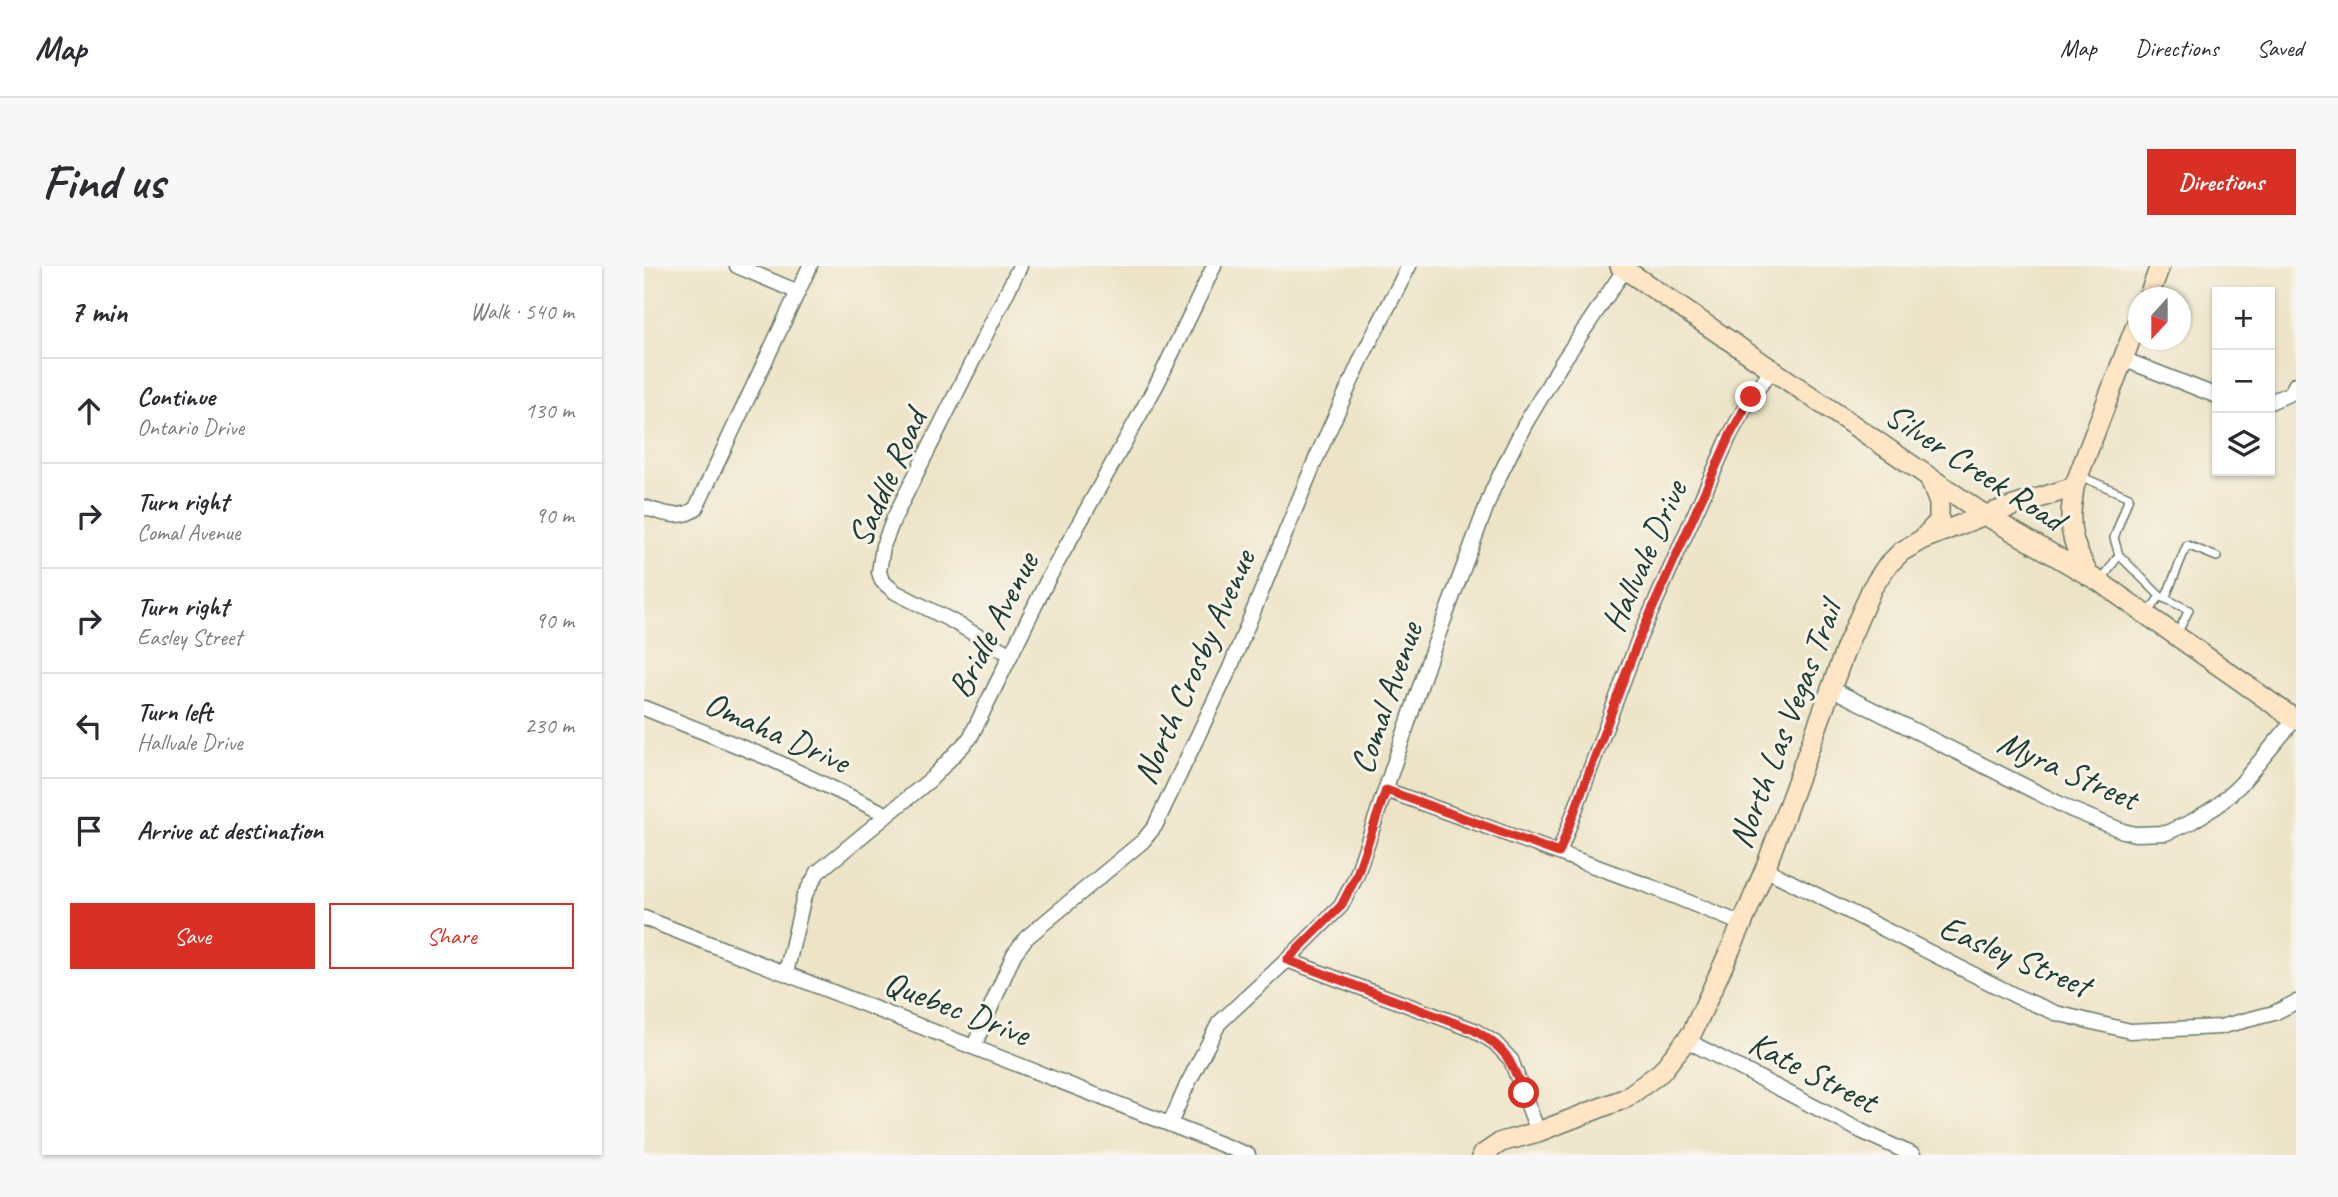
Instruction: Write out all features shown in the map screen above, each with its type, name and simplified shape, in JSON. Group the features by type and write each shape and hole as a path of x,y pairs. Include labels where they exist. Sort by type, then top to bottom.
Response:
{"street":[{"path":"737,266 798,292"},
{"path":"645,509 670,516 691,513 696,508 810,266"},
{"name":"Saddle Road","path":"1011,655 895,592 882,581 879,572 883,546 894,518 1020,266"},
{"name":"Bridle Avenue","path":"786,973 804,896 818,872 931,779 970,738 1048,579 1158,382 1214,266"},
{"name":"North Crosby Avenue","path":"974,1046 1014,954 1026,939 1143,841 1155,826 1230,668 1315,461 1358,365 1409,266"},
{"path":"2152,287 2160,266"},
{"name":"Silver Creek Road","path":"1624,267 1985,515 2094,579 2295,720"},
{"name":"Comal Avenue","path":"1170,1124 1219,1023 1341,906 1356,877 1432,653 1493,489 1524,426 1624,267"},
{"path":"2094,579 2078,553 2070,520 2076,481 2128,346"},
{"path":"2123,359 2212,394"},
{"name":"Hallvale Drive","path":"1559,853 1638,641 1730,435 1751,397 1772,370"},
{"path":"2275,400 2291,393 2296,384"},
{"path":"1921,540 1939,521 1939,503 1929,477"},
{"name":"North Las Vegas Trail","path":"1482,1155 1501,1142 1538,1132 1626,1098 1661,1072 1686,1040 1742,924 1765,869 1830,688 1872,588 1886,567 1900,552 1921,540 2076,481"},
{"name":"Myra Street","path":"1830,688 2070,810 2135,834 2166,833 2217,806 2240,785 2295,720"},
{"name":"Omaha Drive","path":"644,708 771,759 886,814"},
{"path":"1386,790 1649,886 1742,924"},
{"name":"Easley Street","path":"1765,869 2018,997 2056,1013 2130,1031 2220,1027 2274,1013 2296,1002"},
{"name":"Quebec Drive","path":"644,918 1248,1155"},
{"path":"1287,960 1474,1030 1495,1043 1511,1060 1538,1132"},
{"name":"Kate Street","path":"1686,1040 1913,1155"}],"lane":[{"path":"2076,481 2129,497 2114,538 2119,555 2162,598 2189,610 2176,636"},
{"path":"2146,616 2162,598 2187,545 2217,557"},
{"path":"2094,579 2119,555"}],"route":[{"path":"1524,1093 1511,1060 1495,1043 1474,1030 1287,960 1341,906 1356,877 1386,790 1559,853 1638,641 1730,435 1751,397"}]}
